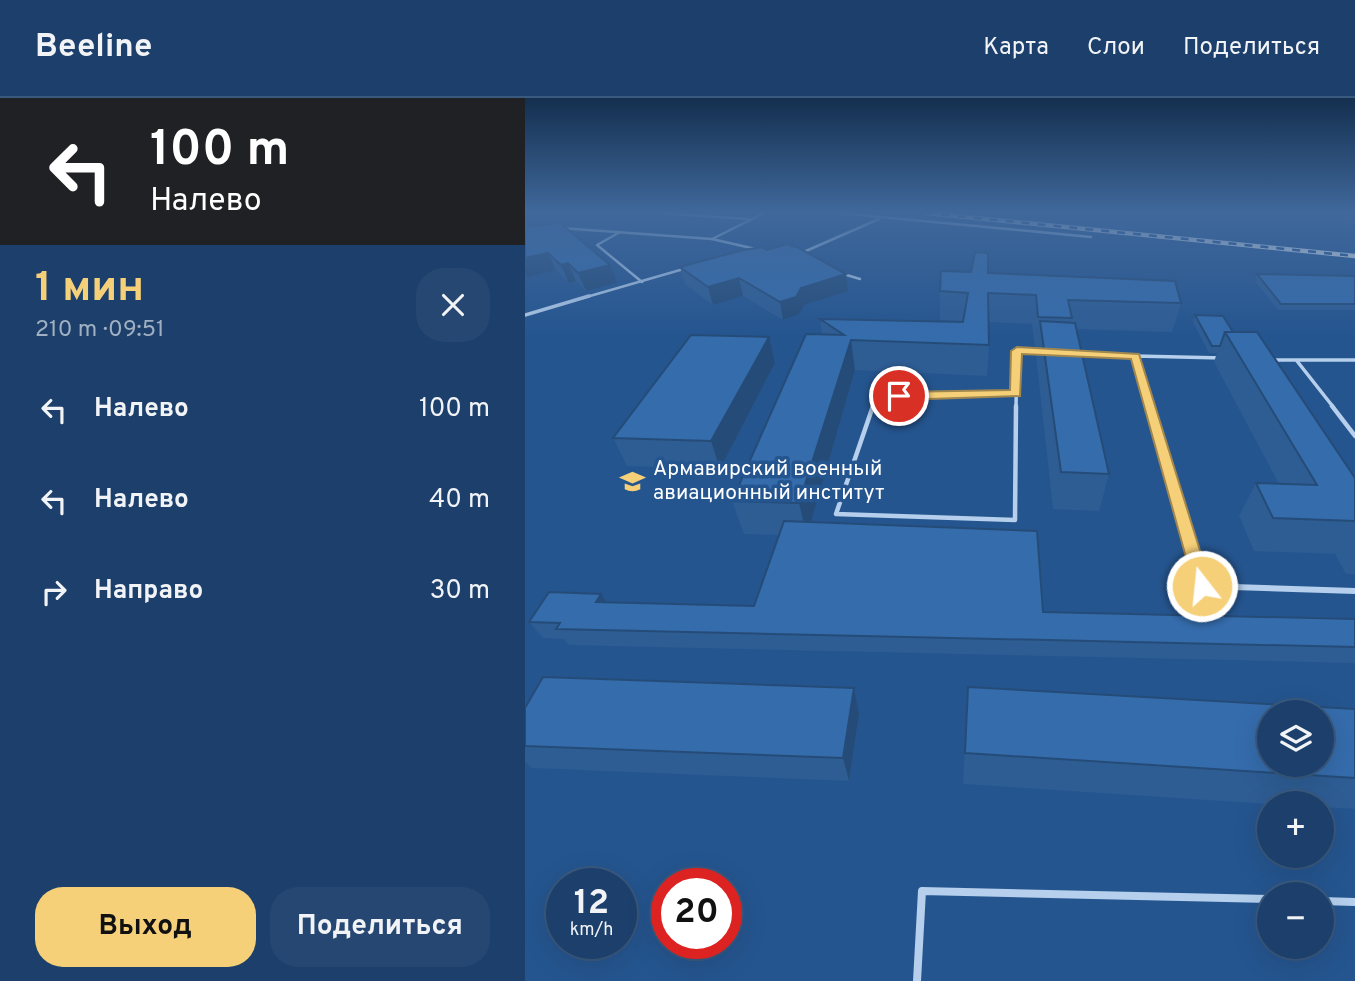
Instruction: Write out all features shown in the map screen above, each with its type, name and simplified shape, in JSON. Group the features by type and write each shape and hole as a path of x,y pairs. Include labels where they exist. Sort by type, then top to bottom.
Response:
{"lane":[{"path":"608,254 642,282"},
{"path":"798,254 792,257 803,261"},
{"path":"525,315 692,267"},
{"path":"837,272 860,279"},
{"path":"1016,393 876,397 836,514 1016,520 1017,351 1043,352"},
{"path":"1069,353 1230,359"},
{"path":"1136,356 1202,586 1355,591"},
{"path":"1270,360 1355,360"},
{"path":"1297,361 1355,436"},
{"path":"917,981 922,891 1257,900"},
{"path":"1334,901 1355,902"}],"building":[{"path":"525,254 542,254 525,258"},
{"path":"549,254 597,254 610,265 578,273 568,263 561,265"},
{"path":"727,254 810,254 846,274 801,288 796,297 780,302 739,278 708,287 680,267"},
{"path":"975,254 988,254 988,273 1175,281 1181,303 1068,300 1072,318 1038,317 1036,295 988,293 989,345 851,340 799,503 732,501 806,334 844,335 820,319 963,322 968,293 940,291 941,271 971,272"},
{"path":"1257,274 1355,276 1355,304 1281,304"},
{"path":"1195,315 1223,316 1233,332 1225,332 1220,346 1212,346"},
{"path":"1040,321 1075,323 1109,474 1061,472"},
{"path":"1225,332 1257,332 1355,478 1355,521 1273,518 1256,483 1317,485"},
{"path":"691,335 769,337 711,441 613,438"},
{"path":"784,521 1037,531 1043,612 1355,619 1355,647 556,629 560,623 529,622 549,592 601,594 596,602 754,606"},
{"path":"543,677 854,688 843,758 525,746 525,708"},
{"path":"968,687 1257,703 1257,772 965,753"},
{"path":"1334,708 1355,709 1355,778 1334,777"}],"railway":[{"path":"1337,254 1355,256"}],"place":[{"name":"Армавирский военный авиационный институт","path":"633,481"}],"route":[{"path":"899,396 1016,393 1017,351 1136,356 1202,586"}]}
